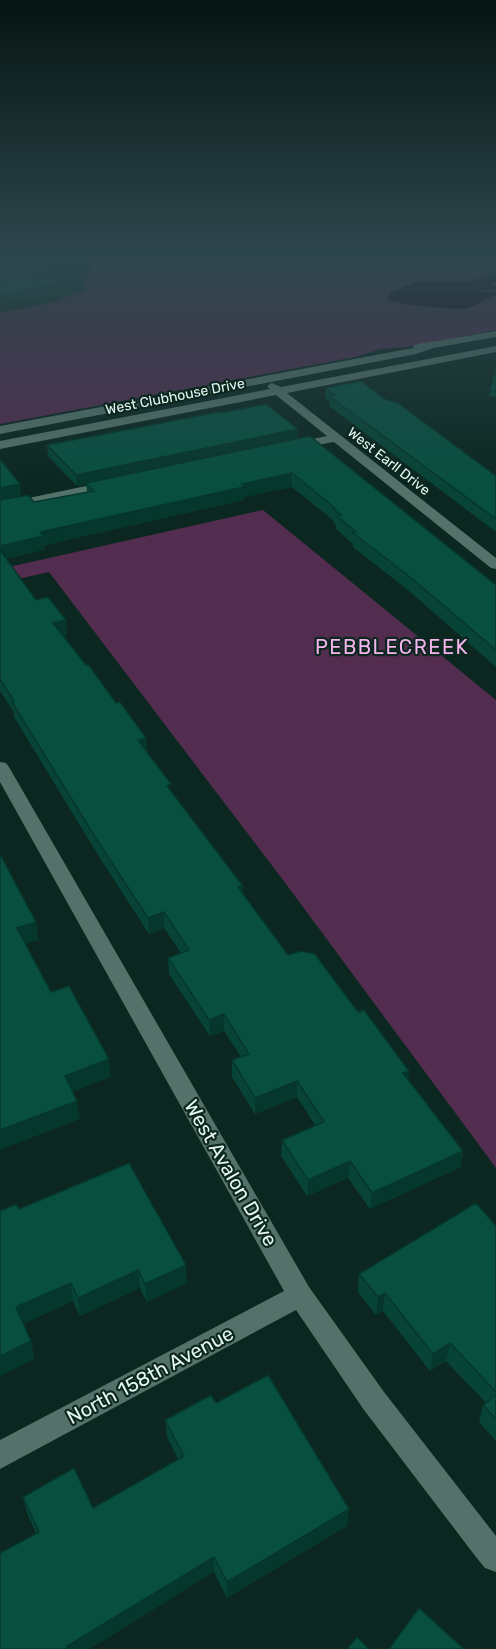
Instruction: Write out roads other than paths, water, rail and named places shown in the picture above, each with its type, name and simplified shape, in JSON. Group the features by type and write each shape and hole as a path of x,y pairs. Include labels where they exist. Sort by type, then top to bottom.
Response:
{"street":[{"name":"West Clubhouse Drive","path":"0,430 496,334"},
{"name":"West Clubhouse Drive","path":"0,445 496,349"},
{"name":"West Earll Drive","path":"264,379 496,565"},
{"path":"277,450 335,438"},
{"path":"0,508 127,481"},
{"name":"West Avalon Drive","path":"0,767 300,1295 374,1401 496,1557"},
{"name":"North 158th Avenue","path":"0,1455 300,1295"}],"district":[{"name":"PEBBLECREEK","path":"392,647"}]}
